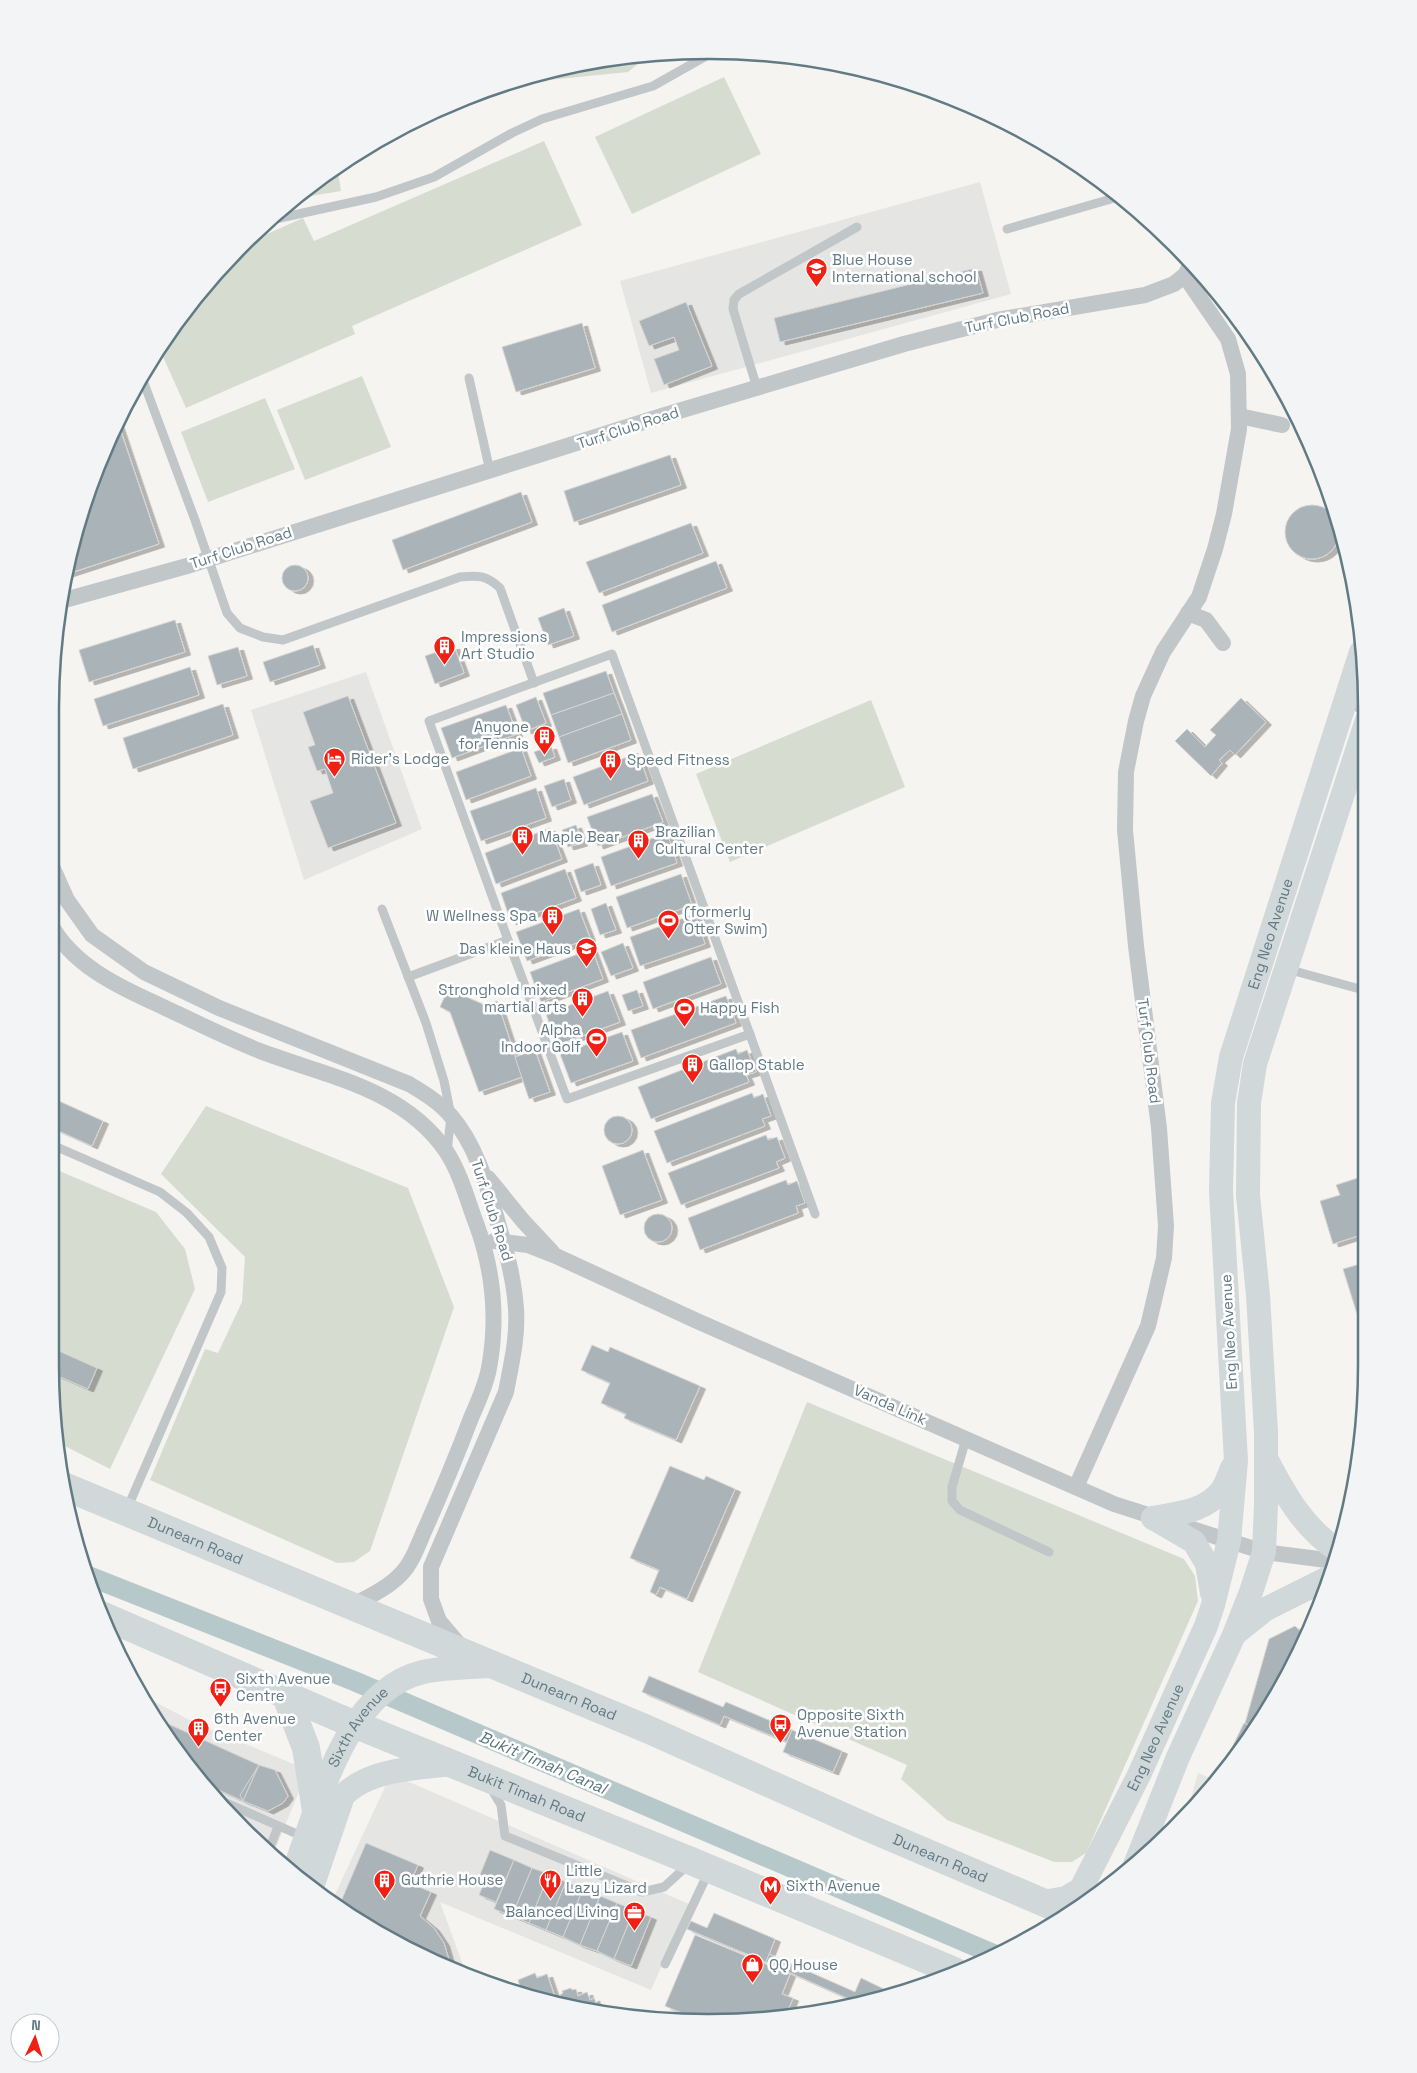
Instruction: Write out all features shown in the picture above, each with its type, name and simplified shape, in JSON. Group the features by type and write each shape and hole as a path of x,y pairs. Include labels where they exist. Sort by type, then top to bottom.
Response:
{"highway":[{"name":"Dunearn Road","path":"71,1490 647,1729 1042,1908 1059,1911"},
{"name":"Bukit Timah Road","path":"111,1619 286,1696 701,1865 948,1968"},
{"path":"286,1696 306,1748 316,1810"}],"main road":[{"name":"Eng Neo Avenue","path":"1042,1908 1066,1898 1080,1889 1139,1775 1214,1605 1230,1541 1236,1461 1221,1191 1223,1103 1231,1057 1262,961 1358,717"},
{"name":"Eng Neo Avenue","path":"1141,1849 1178,1756 1234,1635 1264,1552 1267,1461 1258,1295 1248,1195 1249,1103 1255,1064 1286,969 1358,717"},
{"path":"1153,1518 1196,1510 1209,1502 1222,1490 1236,1461"},
{"path":"1267,1461 1289,1502 1323,1541 1332,1547"},
{"path":"1153,1518 1194,1542 1207,1564 1214,1605"},
{"path":"1234,1635 1266,1609 1321,1582"},
{"name":"Sixth Avenue","path":"313,1880 316,1842 316,1810 339,1753 372,1702 386,1690 423,1672 496,1665"},
{"name":"Sixth Avenue","path":"297,1867 316,1842 343,1796 350,1788 363,1781 400,1770 453,1764"}],"street":[{"name":"Turf Club Road","path":"68,599 208,559 662,416 904,344 997,320 1145,295 1174,284 1185,275 1188,270"},
{"name":"Turf Club Road","path":"1076,1487 1148,1326 1164,1258 1166,1226 1159,1128 1136,946 1125,830 1126,772 1136,721 1144,696 1163,652 1199,597 1224,514 1240,429 1238,374 1228,339 1189,282"},
{"path":"1240,416 1282,425"},
{"path":"1188,613 1206,620 1223,643"},
{"name":"Turf Club Road","path":"59,882 67,900 92,935 144,972 219,1008 408,1084 432,1098 451,1116 474,1153 483,1172 510,1264 516,1311 512,1364 506,1392 431,1567 431,1599 439,1621 466,1653"},
{"name":"Turf Club Road","path":"59,934 76,956 124,989 259,1050 356,1085 388,1099 412,1115 447,1152 460,1180 489,1265 493,1309 493,1336 488,1369 452,1470 415,1552 401,1574 380,1590 352,1606"},
{"path":"1262,961 1286,969"},
{"name":"Vanda Link","path":"483,1172 523,1221 556,1256"},
{"name":"Vanda Link","path":"482,1241 503,1241 528,1245 556,1256 697,1321 1114,1504 1264,1552 1328,1560"}],"lane":[{"path":"283,217 376,197 434,177 512,133 542,119 653,86 701,59"},
{"path":"1006,229 1111,199"},
{"path":"757,388 733,309 734,300 739,294 857,226"},
{"path":"469,378 490,471"},
{"path":"145,386 227,613 240,628 263,637 283,640 460,577 476,575 491,579 500,588 534,683"},
{"path":"750,1034 567,1099 429,721 612,654 750,1034 815,1214"},
{"path":"382,909 435,1051 451,1116 447,1152"},
{"path":"408,977 508,940"},
{"path":"1286,969 1358,989"},
{"path":"59,1148 160,1192 187,1213 209,1237 222,1268 221,1292 126,1512"},
{"path":"966,1439 952,1487 952,1500 960,1510 1049,1552"},
{"path":"483,1776 501,1805 506,1836 642,1892 664,1887 701,1865"},
{"path":"232,1806 316,1842"},
{"path":"271,1845 278,1827"},
{"path":"665,1964 701,1865"}],"shaded area":[{"path":"639,63 628,72 541,81 582,71"},
{"path":"724,77 761,154 632,214 595,137"},
{"path":"544,141 582,225 352,326 355,334 186,408 163,356 193,313 220,280 263,236 303,218 314,241"},
{"path":"338,175 341,191 309,196"},
{"name":"Blue House International school","path":"980,182 1011,294 651,393 620,281"},
{"path":"362,376 391,447 305,480 277,410"},
{"path":"265,398 295,469 208,502 181,432"},
{"path":"366,672 422,829 304,880 251,710"},
{"path":"871,700 905,787 730,862 696,774"},
{"path":"206,1106 408,1188 454,1307 370,1551 354,1562 337,1563 150,1480 205,1349 218,1353 242,1302 245,1257 161,1174"},
{"path":"59,1171 156,1212 185,1249 195,1289 110,1469 64,1445 59,1365"},
{"path":"807,1402 1184,1559 1195,1576 1198,1601 1086,1853 1072,1862 1054,1862 947,1820 901,1779 907,1765 698,1672"},
{"path":"153,1701 195,1723 308,1770 275,1849 220,1793 193,1760"},
{"path":"1198,1773 1209,1778 1197,1793 1190,1800"},
{"path":"391,1774 689,1904 651,1990 440,1902 463,1966 421,1947 384,1927 335,1895"}],"building":[{"path":"976,268 983,293 780,342 774,318"},
{"path":"686,302 712,366 664,385 654,359 679,350 674,337 649,346 639,321"},
{"path":"582,323 595,368 516,392 502,347"},
{"path":"121,432 159,544 73,572 93,500"},
{"path":"670,455 681,485 574,522 564,491"},
{"path":"521,492 532,522 403,570 392,540"},
{"path":"1312,505 1327,510 1337,543 1331,551 1322,557 1312,559 1302,557 1293,551 1287,542 1285,532 1287,522 1293,513 1302,507"},
{"path":"691,523 703,553 599,593 586,562"},
{"path":"716,561 727,588 612,632 602,605"},
{"path":"295,565 304,569 308,578 304,587 295,591 286,587 282,578 286,569"},
{"path":"564,608 574,636 548,645 538,618"},
{"path":"175,620 185,652 89,682 79,650"},
{"path":"313,645 320,665 270,682 263,662"},
{"name":"Impressions Art Studio","path":"454,646 464,673 435,684 425,656"},
{"path":"238,647 247,676 217,685 208,656"},
{"path":"190,667 199,695 103,726 94,699"},
{"path":"606,671 614,693 551,715 543,693"},
{"path":"614,693 622,714 559,737 551,715"},
{"path":"348,696 396,823 328,848 310,801 333,793 325,769 317,771 308,747 315,745 303,712"},
{"path":"536,697 546,723 526,731 516,705"},
{"path":"1241,698 1266,722 1235,755 1230,750 1219,760 1222,763 1211,776 1175,741 1187,729 1205,747 1216,735 1210,730"},
{"path":"223,704 233,735 133,769 123,738"},
{"path":"506,705 517,734 452,758 441,728"},
{"path":"622,714 631,740 568,763 559,737"},
{"name":"Anyone for Tennis","path":"551,746 555,757 539,763 534,752"},
{"path":"521,748 531,776 466,800 456,772"},
{"name":"Speed Fitness","path":"638,753 648,781 584,805 573,777"},
{"path":"564,779 571,800 552,807 544,786"},
{"name":"Maple Bear","path":"536,788 546,818 481,841 470,811"},
{"path":"652,794 663,822 598,846 587,817"},
{"path":"576,825 582,843 568,847 562,830"},
{"name":"Maple Bear","path":"550,828 562,859 496,884 485,853"},
{"name":"Brazilian Cultural Center","path":"667,833 677,863 611,886 601,857"},
{"path":"593,863 601,885 581,892 574,870"},
{"name":"Maple Bear","path":"565,869 576,898 511,922 501,893"},
{"path":"681,874 692,905 627,928 616,897"},
{"path":"606,903 616,930 600,935 591,909"},
{"name":"W Wellness Spa","path":"579,909 590,938 527,961 516,932"},
{"name":"(formerly Otter Swim)","path":"695,914 705,944 640,966 630,937"},
{"path":"623,943 633,968 611,976 601,952"},
{"path":"592,949 603,979 541,1002 530,972"},
{"path":"711,957 721,984 653,1009 643,982"},
{"path":"448,989 485,1005 497,1001 522,1077 479,1092 450,1012 440,1007"},
{"path":"637,990 643,1006 628,1011 622,995"},
{"name":"Stronghold mixed martial arts","path":"608,991 620,1022 557,1045 546,1014"},
{"name":"Happy Fish","path":"726,996 736,1023 641,1058 631,1030"},
{"name":"Alpha Indoor Golf","path":"622,1032 633,1061 571,1083 560,1054"},
{"name":"Gallop Stable","path":"736,1049 738,1054 747,1050 756,1072 746,1075 749,1082 651,1119 638,1087"},
{"path":"535,1050 550,1092 529,1099 515,1057"},
{"path":"752,1093 754,1098 763,1094 771,1116 762,1119 765,1126 667,1163 654,1131"},
{"path":"59,1101 103,1121 92,1146 59,1131"},
{"path":"618,1116 628,1120 632,1130 628,1140 618,1144 608,1140 604,1130 608,1120"},
{"path":"766,1135 768,1140 777,1137 785,1158 776,1162 779,1168 681,1205 668,1173"},
{"path":"643,1150 662,1200 620,1215 602,1166"},
{"path":"1358,1178 1358,1236 1333,1244 1320,1201 1340,1195 1336,1185"},
{"path":"786,1180 788,1185 797,1181 805,1203 796,1206 798,1213 700,1250 688,1218"},
{"path":"658,1214 668,1218 672,1228 668,1238 658,1242 648,1238 644,1228 648,1218"},
{"path":"1358,1265 1357,1314 1343,1269"},
{"path":"592,1345 608,1352 610,1347 700,1386 676,1440 624,1418 626,1414 601,1403 610,1383 581,1370"},
{"path":"59,1351 97,1368 88,1389 59,1377"},
{"path":"670,1466 704,1480 706,1476 735,1489 687,1599 660,1587 656,1595 650,1592 659,1570 630,1558"},
{"path":"1295,1626 1301,1631 1271,1689 1242,1735 1269,1639"},
{"path":"649,1676 723,1707 726,1702 792,1730 787,1742 724,1716 720,1725 642,1692"},
{"name":"6th Avenue Center","path":"167,1723 259,1765 243,1801 217,1789"},
{"path":"1244,1723 1249,1725 1230,1752"},
{"path":"792,1730 842,1751 833,1772 783,1752"},
{"name":"6th Avenue Center","path":"259,1765 243,1801 240,1795"},
{"name":"6th Avenue Center","path":"259,1765 275,1770 288,1796 283,1803 268,1811 243,1801"},
{"name":"Guthrie House","path":"366,1843 418,1865 410,1883 431,1892 420,1916 434,1928 444,1943 449,1960 384,1927 341,1900"},
{"path":"490,1850 514,1860 496,1902 479,1895 483,1885 477,1882"},
{"path":"514,1860 532,1868 512,1916 494,1909"},
{"path":"532,1868 549,1874 529,1923 512,1916"},
{"path":"549,1874 566,1882 546,1930 529,1923"},
{"path":"566,1882 583,1889 563,1937 546,1930"},
{"path":"583,1889 600,1896 580,1945 563,1937"},
{"path":"600,1896 617,1903 597,1951 580,1945"},
{"path":"617,1903 634,1910 614,1959 597,1951"},
{"path":"634,1910 651,1917 631,1966 614,1959"},
{"path":"714,1913 775,1939 766,1962 687,1929 691,1921 707,1928"},
{"path":"695,1935 790,1974 782,1994 793,1998 788,2009 751,2013 683,2013 665,2006"},
{"path":"769,1954 855,1992 861,1978 885,1990 849,1999 766,1962"},
{"path":"535,1973 537,1978 547,1974 554,1995 520,1986 518,1980"},
{"path":"571,1988 572,1990 576,1989 578,1996 587,1992 590,2000 594,1998 596,2004 561,1997 562,1991"}],"waterway":[{"name":"Bukit Timah Canal","path":"95,1579 354,1681 987,1951"}],"place":[{"name":"Blue House International school","path":"816,288"},
{"name":"Impressions Art Studio","path":"445,665"},
{"name":"Anyone for Tennis","path":"545,755"},
{"name":"Rider's Lodge","path":"335,778"},
{"name":"Speed Fitness","path":"611,779"},
{"name":"Maple Bear","path":"523,856"},
{"name":"Brazilian Cultural Center","path":"639,860"},
{"name":"W Wellness Spa","path":"553,935"},
{"name":"(formerly Otter Swim)","path":"668,940"},
{"name":"Das kleine Haus","path":"587,968"},
{"name":"Stronghold mixed martial arts","path":"583,1018"},
{"name":"Happy Fish","path":"684,1027"},
{"name":"Alpha Indoor Golf","path":"597,1058"},
{"name":"Gallop Stable","path":"693,1084"},
{"name":"Sixth Avenue Centre","path":"220,1707"},
{"name":"Opposite Sixth Avenue Station","path":"781,1743"},
{"name":"6th Avenue Center","path":"198,1747"},
{"name":"Guthrie House","path":"385,1899"},
{"name":"Little Lazy Lizard","path":"550,1899"},
{"name":"Sixth Avenue","path":"770,1905"},
{"name":"Balanced Living","path":"635,1931"},
{"name":"QQ House","path":"753,1984"}]}
